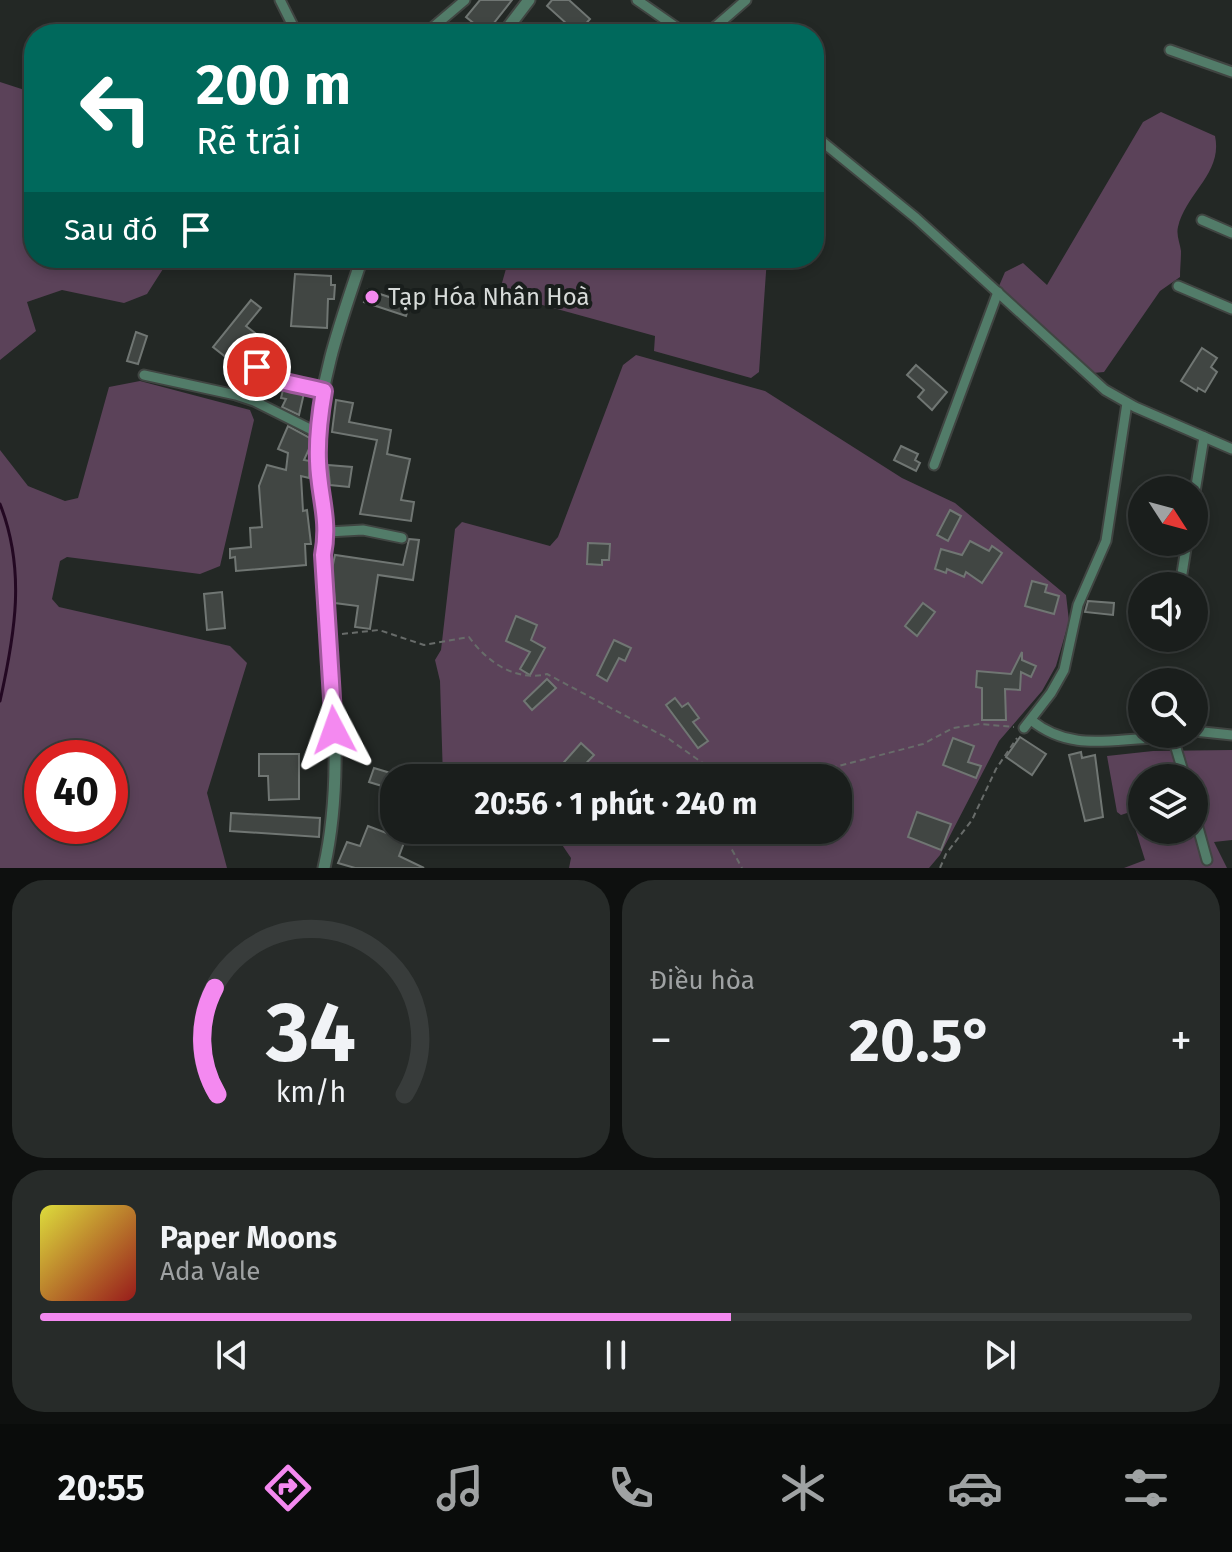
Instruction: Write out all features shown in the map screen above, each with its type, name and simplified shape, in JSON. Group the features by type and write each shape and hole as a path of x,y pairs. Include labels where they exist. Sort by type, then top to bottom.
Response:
{"street":[{"path":"280,0 292,24"},
{"path":"437,24 465,0"},
{"path":"510,24 528,0"},
{"path":"637,0 672,24"},
{"path":"718,24 746,0"},
{"path":"1170,50 1232,72"},
{"path":"824,143 916,218 1105,390 1127,403 1232,449"},
{"path":"1202,220 1232,233"},
{"path":"324,868 335,801 336,756 323,555 328,532 318,464 318,435 324,391 341,320 359,268"},
{"path":"1178,286 1232,309"},
{"path":"934,465 998,292"},
{"path":"256,355 260,377 286,380 324,391"},
{"path":"144,375 254,401 318,435"},
{"path":"1127,403 1106,541 1078,605 1064,670 1027,724 1068,740 1128,740"},
{"path":"1198,476 1204,437"},
{"path":"328,532 363,530 402,538"},
{"path":"1208,732 1232,735"},
{"path":"1203,844 1207,860"}],"path":[{"path":"327,636 379,630 424,645 469,637 482,655 504,669 532,678 547,674 669,739 702,764"},
{"path":"846,764 923,744 953,728 980,724 1027,724"},
{"path":"940,868 946,854 972,820 996,769 1027,724"},
{"path":"730,844 742,868"}],"shaded area":[{"path":"0,82 24,90 24,268 164,268 147,294 124,303 62,290 27,302 36,331 0,360"},
{"path":"1161,112 1215,136 1214,161 1178,227 1180,277 1160,291 1104,372 1093,373 999,286 1005,272 1023,263 1047,285 1143,122"},
{"path":"506,268 766,268 759,372 751,378 654,351 655,336 503,294 500,290"},
{"path":"636,355 765,391 902,478 955,503 1066,595 1069,621 1056,666 1042,691 999,741 940,855 929,868 569,868 571,858 562,844 852,844 852,764 443,764 440,681 435,660 441,650 455,529 462,522 550,546 558,537 623,365"},
{"path":"140,381 250,410 254,420 220,566 200,574 67,557 60,561 52,599 59,607 230,646 247,663 207,793 227,868 0,868 0,450 28,486 65,501 78,498 109,387"},
{"path":"1232,750 1232,840 1214,842 1227,868 1124,868 1145,860 1140,844 1208,844 1208,764 1128,764 1128,813 1121,815 1117,812 1107,756 1153,751"}],"building":[{"path":"480,0 512,0 493,24 475,24 466,17"},
{"path":"552,0 569,0 590,19 586,24 567,24 547,6"},
{"path":"295,274 331,276 331,285 335,285 334,299 328,299 327,328 291,326"},
{"path":"368,290 410,304 406,316 364,302"},
{"path":"251,300 261,308 246,326 255,333 232,362 213,347"},
{"path":"136,332 147,336 138,364 127,361"},
{"path":"1202,348 1217,358 1211,367 1217,372 1205,392 1198,388 1197,391 1181,381"},
{"path":"916,365 947,392 932,410 918,397 924,390 907,375"},
{"path":"283,390 304,393 299,415 282,407 286,399 281,398"},
{"path":"336,400 353,403 349,422 391,430 387,454 410,459 401,500 414,502 411,521 360,514 377,440 332,432"},
{"path":"288,426 310,438 304,460 310,461 309,478 301,476 303,511 307,510 311,544 305,544 306,565 236,571 235,557 230,558 230,549 251,547 250,528 262,527 259,486 267,465 286,470 288,453 278,449"},
{"path":"901,446 918,454 915,460 920,463 916,471 894,460"},
{"path":"328,465 352,467 349,487 330,485"},
{"path":"950,510 961,516 948,541 937,535"},
{"path":"409,539 419,540 413,580 378,575 370,629 355,627 358,606 335,603 332,569 335,555 403,565"},
{"path":"970,541 989,551 992,546 1002,553 982,583 966,572 964,577 947,569 946,573 935,569 941,549 962,555"},
{"path":"588,543 610,544 609,560 602,560 602,565 587,564"},
{"path":"1032,581 1047,585 1045,592 1059,596 1054,614 1025,606"},
{"path":"222,592 225,628 207,630 204,594"},
{"path":"1088,601 1114,603 1113,615 1085,612"},
{"path":"923,603 935,612 917,636 905,626"},
{"path":"516,616 537,625 531,640 545,648 530,675 520,669 530,652 506,641"},
{"path":"614,640 631,648 625,661 619,658 607,681 597,675"},
{"path":"1022,652 1022,660 1036,666 1031,677 1021,672 1020,690 1005,689 1006,720 982,720 982,688 976,687 977,671 1011,674"},
{"path":"547,679 556,688 532,710 524,701"},
{"path":"675,698 682,707 688,703 699,718 693,722 708,741 698,748 666,705"},
{"path":"1020,737 1046,754 1032,775 1006,757"},
{"path":"953,738 974,746 968,762 981,766 976,778 943,765"},
{"path":"581,743 594,755 585,764 562,764"},
{"path":"1081,752 1082,758 1095,755 1103,817 1085,821 1069,755"},
{"path":"259,754 299,754 299,799 269,800 268,776 259,776"},
{"path":"374,768 380,770 380,785 369,782"},
{"path":"917,812 951,824 941,850 908,837"},
{"path":"231,813 320,818 319,837 230,831"},
{"path":"368,826 380,831 380,844 404,844 399,856 424,868 355,868 338,863 347,842 360,846"}],"waterway":[{"path":"0,504 13,553 15,578 13,627 0,701"}],"place":[{"name":"Tạp Hóa Nhân Hoà","path":"372,297"}],"route":[{"path":"257,367 260,377 286,380 324,391 318,464 328,532 323,555 334,730"}]}
